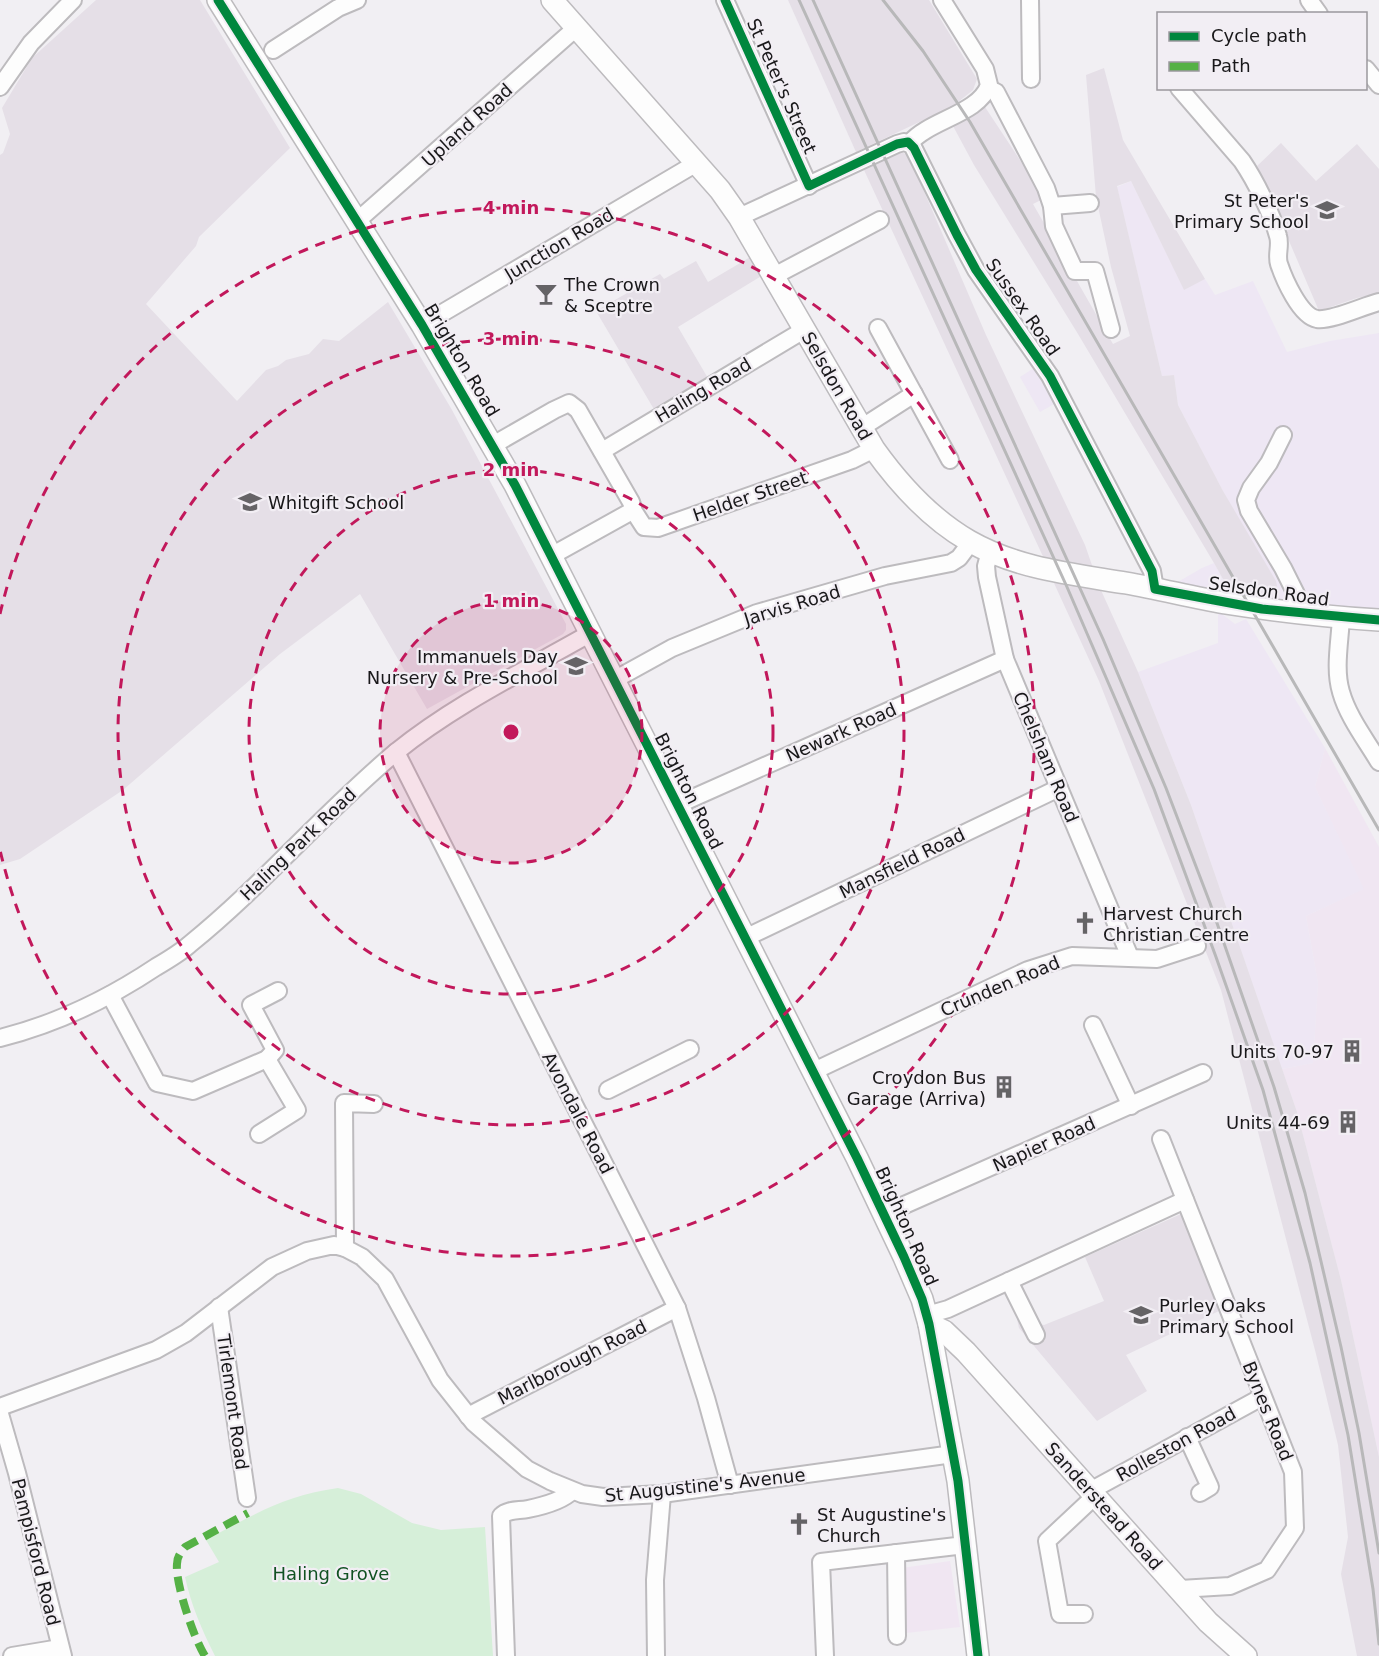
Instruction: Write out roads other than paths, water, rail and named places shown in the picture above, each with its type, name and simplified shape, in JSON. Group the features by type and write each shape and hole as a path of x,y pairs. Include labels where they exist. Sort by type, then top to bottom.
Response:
{"main road":[{"name":"Brighton Road","path":"218,0 422,325 493,445 885,1214 916,1284 928,1320 953,1454 978,1656"},
{"name":"Selsdon Road","path":"552,0 720,190 739,217 874,449 892,473 948,526 980,547 1051,571 1223,602 1297,613 1379,620"},
{"name":"Sanderstead Road","path":"928,1320 944,1331 966,1352 1208,1622 1246,1656"},
{"path":"934,1351 957,1348 966,1352"}],"street":[{"path":"0,87 31,43 73,0"},
{"path":"273,50 338,8 357,0"},
{"name":"St Peter's Street","path":"725,0 809,186"},
{"path":"739,217 897,144 910,143 921,133 982,98 989,84 987,73 942,0"},
{"path":"1030,0 1031,79"},
{"name":"Upland Road","path":"357,221 576,28"},
{"path":"1367,71 1379,85"},
{"path":"988,89 996,92 1046,188 1052,206 1054,226 1075,271 1095,272 1111,329"},
{"path":"1181,90 1236,153 1251,174 1279,238 1278,262 1305,313 1313,318 1324,319 1379,302"},
{"name":"Sussex Road","path":"910,143 976,270 1050,376 1152,571 1155,589"},
{"name":"Junction Road","path":"422,325 696,164"},
{"path":"1052,206 1090,203"},
{"path":"774,276 880,220"},
{"path":"878,328 950,460"},
{"name":"Haling Road","path":"602,451 804,330"},
{"path":"861,428 914,394"},
{"path":"493,445 554,410 569,404 578,410 631,502 633,510 551,556"},
{"path":"1283,435 1246,500 1249,511 1296,594 1297,613"},
{"name":"Helder Street","path":"633,510 644,527 658,528 852,460 874,449"},
{"name":"Chelsham Road","path":"980,547 1005,659 1130,957"},
{"name":"Jarvis Road","path":"614,680 672,648 757,613 885,576 951,563 980,547"},
{"path":"1341,617 1338,665 1340,692 1348,709 1376,752"},
{"name":"Haling Park Road","path":"0,1038 56,1020 110,995 189,946 396,752 433,724 590,634"},
{"name":"Newark Road","path":"677,805 1005,659"},
{"name":"Avondale Road","path":"396,752 677,1308 706,1398 730,1485"},
{"name":"Mansfield Road","path":"745,938 1059,788"},
{"name":"Crunden Road","path":"813,1071 1028,970 1072,956 1157,958 1197,946"},
{"path":"110,995 157,1083 193,1091 267,1059 274,1050 251,1005 279,991"},
{"path":"1093,1025 1131,1106"},
{"path":"608,1090 690,1049"},
{"path":"259,1134 297,1110 267,1059"},
{"name":"Napier Road","path":"885,1214 1203,1073"},
{"path":"0,1407 156,1350 186,1333 264,1273 295,1255 327,1246 345,1248 345,1103 374,1104"},
{"name":"Bynes Road","path":"1161,1139 1293,1472 1294,1528 1267,1570 1230,1586 1180,1589"},
{"path":"928,1320 1185,1200"},
{"name":"St Augustine's Avenue","path":"345,1248 369,1263 385,1279 440,1380 468,1416 522,1465 572,1491 596,1497 662,1494 953,1454"},
{"path":"1009,1281 1036,1335"},
{"name":"Tirlemont Road","path":"219,1307 247,1498"},
{"name":"Marlborough Road","path":"468,1416 677,1308"},
{"name":"Rolleston Road","path":"1084,1614 1060,1614 1047,1541 1093,1493 1187,1437 1262,1397"},
{"name":"Pampisford Road","path":"0,1414 62,1652"},
{"path":"1187,1437 1210,1487 1200,1493"},
{"path":"506,1656 501,1516 504,1513 530,1509 556,1501 572,1491"},
{"path":"656,1656 656,1580 662,1494"},
{"path":"825,1656 821,1562 965,1545"},
{"path":"896,1553 897,1636"},
{"path":"12,1656 62,1652"}],"railway":[{"path":"799,0 1067,587 1154,789 1263,1090 1310,1263 1348,1435 1373,1589 1379,1644"},
{"path":"813,0 1103,639 1166,788 1210,903 1274,1087 1305,1193 1359,1433 1379,1553"},
{"path":"883,0 923,51 970,122 1379,830"}],"place":[{"name":"St Peter's Primary School","path":"1327,210"},
{"name":"The Crown & Sceptre","path":"546,294"},
{"name":"Whitgift School","path":"250,502"},
{"name":"Immanuels Day Nursery & Pre-School","path":"576,666"},
{"name":"Harvest Church Christian Centre","path":"1085,923"},
{"name":"Units 70-97","path":"1352,1051"},
{"name":"Croydon Bus Garage (Arriva)","path":"1004,1087"},
{"name":"Units 44-69","path":"1348,1122"},
{"name":"Purley Oaks Primary School","path":"1141,1315"},
{"name":"St Augustine's Church","path":"799,1524"}],"park label":[{"name":"Haling Grove","path":"331,1573"}]}
